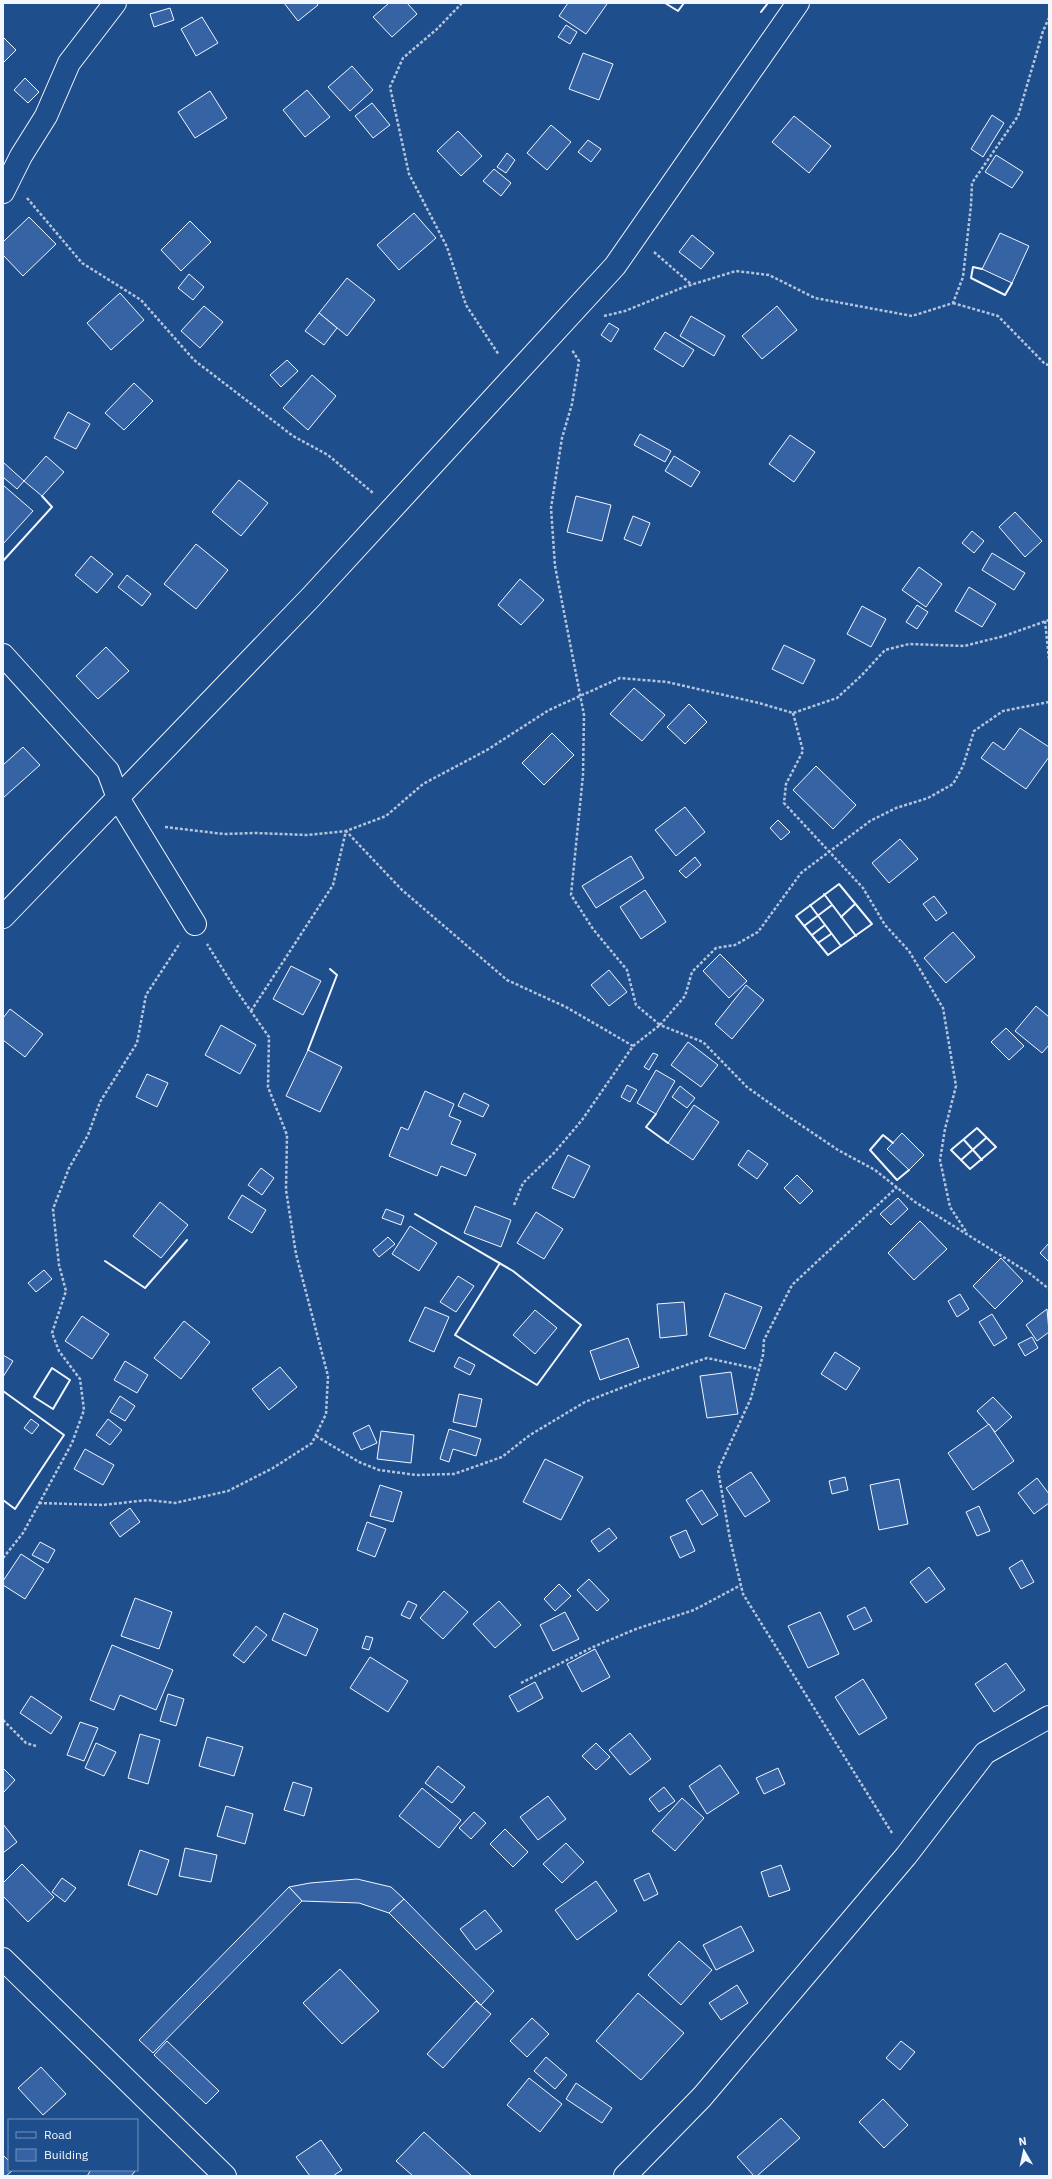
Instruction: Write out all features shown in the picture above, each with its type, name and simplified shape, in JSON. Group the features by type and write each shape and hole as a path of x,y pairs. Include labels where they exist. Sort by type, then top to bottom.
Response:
{"street":[{"path":"8,183 21,156 46,116 70,63 115,3"},
{"path":"3,917 311,597 615,266 798,3"},
{"path":"3,655 108,771 118,798 195,924"},
{"path":"625,2176 702,2097 906,1856 986,1753 1049,1717"},
{"path":"3,1959 225,2176"}],"path":[{"path":"462,3 437,29 403,58 390,87 409,174 447,247 466,305 488,341 514,376"},
{"path":"954,303 963,277 972,183 1018,116 1043,31 1049,18"},
{"path":"8,183 32,204 82,263 141,300 194,360 293,436 328,455 392,509"},
{"path":"636,237 692,284"},
{"path":"602,317 624,311 692,284 736,271 769,275 815,298 912,316 954,303 998,316 1045,364 1049,365"},
{"path":"558,328 579,361 572,404 562,438 551,508 555,566 584,715 583,775 571,896 594,929 627,970 636,1005 660,1025 703,1042 747,1087 838,1150 875,1170 916,1202 1029,1273 1049,1289"},
{"path":"134,824 224,834 256,832 308,835 346,831 386,816 423,784 487,750 549,710 620,678 683,686 751,701 793,713 837,698 862,675 885,650 909,644 964,646 1004,636 1049,620"},
{"path":"1044,621 1049,659"},
{"path":"514,1205 522,1183 554,1153 582,1120 633,1046 660,1025 685,996 692,972 716,948 735,945 758,932 801,873 870,821 896,808 928,798 953,784 963,766 974,731 1003,711 1049,702"},
{"path":"793,713 803,751 786,784 784,803 863,888 885,926 909,951 943,1008 956,1086 944,1129 940,1160 950,1207 968,1235"},
{"path":"251,1012 333,885 346,831"},
{"path":"346,831 402,890 507,980 566,1007 633,1046"},
{"path":"3,1558 23,1533 39,1503 72,1443 84,1410 80,1379 60,1351 52,1333 66,1292 59,1265 53,1209 69,1168 88,1135 100,1102 137,1044 146,995 172,953 195,924 251,1012 269,1037 268,1087 287,1134 286,1190 296,1254 328,1376 326,1414 312,1443 273,1468 228,1491 175,1503 148,1500 103,1505 39,1503"},
{"path":"897,1187 792,1285 764,1340 751,1398 718,1470 730,1539 743,1594 906,1856"},
{"path":"316,1436 359,1462 379,1470 416,1474 454,1474 502,1457 530,1435 585,1402 639,1381 707,1358 758,1370"},
{"path":"521,1683 622,1635 694,1610 741,1585"},
{"path":"3,1720 26,1743 36,1746"}],"building":[{"path":"284,3 317,3 318,5 298,21"},
{"path":"389,3 407,3 417,14 392,37 373,17"},
{"path":"568,3 607,4 586,34 559,16"},
{"path":"170,8 174,20 154,27 150,14"},
{"path":"202,17 218,43 196,56 181,29"},
{"path":"566,25 577,32 570,44 558,37"},
{"path":"3,37 16,50 4,62 3,61"},
{"path":"583,53 613,64 599,100 569,89"},
{"path":"352,66 373,90 350,111 328,87"},
{"path":"25,78 39,92 28,103 14,90"},
{"path":"307,90 330,117 305,137 283,110"},
{"path":"210,91 227,118 195,138 178,112"},
{"path":"372,103 390,125 373,138 355,116"},
{"path":"992,115 1004,123 983,157 971,149"},
{"path":"794,116 831,146 809,173 772,142"},
{"path":"551,125 571,142 547,170 527,153"},
{"path":"458,131 482,156 461,176 437,151"},
{"path":"588,140 601,149 591,162 578,152"},
{"path":"507,153 515,160 506,173 497,167"},
{"path":"996,155 1023,172 1012,188 985,172"},
{"path":"494,169 511,183 501,196 483,181"},
{"path":"414,213 436,238 399,270 377,245"},
{"path":"29,217 56,244 23,276 3,255 3,242"},
{"path":"190,221 211,242 181,271 161,250"},
{"path":"1000,233 1029,246 1012,283 982,269"},
{"path":"692,235 714,253 701,269 679,252"},
{"path":"189,274 204,287 193,300 178,288"},
{"path":"347,278 375,300 347,336 319,313"},
{"path":"120,293 144,320 111,350 87,323"},
{"path":"204,306 223,322 200,348 181,331"},
{"path":"777,306 797,330 762,359 742,336"},
{"path":"319,313 337,328 324,345 305,331"},
{"path":"691,316 725,336 714,356 680,336"},
{"path":"609,323 619,329 611,342 601,335"},
{"path":"665,332 694,350 683,367 654,349"},
{"path":"287,360 298,371 281,387 270,375"},
{"path":"312,375 336,396 308,430 283,408"},
{"path":"134,383 153,401 124,430 105,413"},
{"path":"68,412 90,424 76,449 54,438"},
{"path":"640,434 671,451 665,462 634,445"},
{"path":"790,435 815,452 794,482 769,464"},
{"path":"46,456 64,472 42,496 24,481"},
{"path":"674,456 700,472 691,487 665,471"},
{"path":"3,462 24,481 17,489 3,477"},
{"path":"239,480 268,503 241,536 212,512"},
{"path":"3,485 33,511 3,544"},
{"path":"576,496 611,505 602,541 567,532"},
{"path":"1015,512 1042,541 1025,557 999,527"},
{"path":"633,516 650,523 641,546 624,539"},
{"path":"972,531 984,541 974,553 962,543"},
{"path":"196,544 228,570 196,609 164,584"},
{"path":"992,553 1025,573 1014,590 982,570"},
{"path":"91,556 113,574 97,593 75,575"},
{"path":"919,567 942,584 926,607 902,590"},
{"path":"127,575 151,594 142,606 118,587"},
{"path":"520,579 544,600 521,625 498,605"},
{"path":"969,587 996,604 982,627 955,611"},
{"path":"917,605 928,612 917,629 906,622"},
{"path":"862,606 886,619 871,647 847,634"},
{"path":"784,645 815,660 803,684 772,669"},
{"path":"106,647 129,671 98,699 76,676"},
{"path":"634,688 665,715 642,741 610,714"},
{"path":"689,704 707,722 685,744 667,727"},
{"path":"1020,728 1049,747 1049,757 1026,789 981,758 993,742 1004,750"},
{"path":"552,733 574,755 544,785 522,763"},
{"path":"23,747 40,765 3,798 3,765"},
{"path":"816,766 856,805 833,829 793,790"},
{"path":"685,807 705,832 676,856 655,830"},
{"path":"778,820 790,832 781,840 770,828"},
{"path":"900,839 918,859 889,883 872,863"},
{"path":"631,856 644,878 596,908 582,886"},
{"path":"695,857 701,865 686,878 679,871"},
{"path":"645,890 666,922 641,939 620,907"},
{"path":"934,896 947,913 936,921 923,904"},
{"path":"953,932 975,957 946,983 924,958"},
{"path":"720,954 747,981 729,998 703,971"},
{"path":"291,966 321,981 303,1015 273,999"},
{"path":"609,970 627,992 609,1006 591,985"},
{"path":"746,985 764,1000 732,1039 715,1024"},
{"path":"1036,1006 1049,1017 1049,1045 1042,1053 1015,1031"},
{"path":"10,1009 43,1034 25,1057 3,1040 3,1018"},
{"path":"221,1025 256,1045 240,1074 205,1055"},
{"path":"1006,1028 1024,1046 1009,1060 991,1042"},
{"path":"688,1042 718,1065 701,1087 671,1065"},
{"path":"308,1050 342,1067 320,1112 286,1096"},
{"path":"653,1053 658,1055 649,1070 644,1067"},
{"path":"656,1070 675,1081 656,1114 637,1103"},
{"path":"147,1074 168,1083 157,1107 136,1097"},
{"path":"627,1085 637,1090 630,1102 621,1097"},
{"path":"680,1086 695,1098 687,1108 672,1097"},
{"path":"425,1091 454,1104 449,1116 461,1121 451,1144 476,1154 466,1176 441,1166 437,1176 389,1156 401,1127 408,1130"},
{"path":"464,1093 489,1105 483,1117 458,1106"},
{"path":"694,1105 719,1122 693,1160 668,1143"},
{"path":"902,1133 924,1155 909,1170 887,1149"},
{"path":"748,1150 768,1164 757,1179 738,1165"},
{"path":"568,1155 590,1166 574,1198 552,1188"},
{"path":"261,1168 274,1178 262,1195 248,1185"},
{"path":"797,1175 813,1191 800,1204 784,1188"},
{"path":"242,1195 266,1210 252,1233 228,1218"},
{"path":"898,1198 908,1209 891,1225 880,1214"},
{"path":"160,1202 188,1225 161,1258 133,1236"},
{"path":"475,1206 511,1220 501,1247 464,1233"},
{"path":"386,1209 404,1216 401,1225 382,1218"},
{"path":"536,1212 563,1229 544,1259 517,1243"},
{"path":"920,1221 947,1249 914,1280 888,1253"},
{"path":"410,1226 437,1243 419,1271 392,1254"},
{"path":"388,1237 395,1244 379,1257 373,1250"},
{"path":"1049,1243 1049,1262 1040,1253"},
{"path":"1001,1258 1023,1281 995,1309 973,1286"},
{"path":"44,1270 52,1279 36,1292 28,1283"},
{"path":"458,1276 474,1286 456,1312 440,1302"},
{"path":"725,1293 762,1307 745,1349 709,1336"},
{"path":"960,1294 969,1309 957,1317 948,1301"},
{"path":"684,1302 687,1335 660,1338 657,1304"},
{"path":"425,1307 449,1317 434,1352 409,1341"},
{"path":"1047,1309 1049,1332 1037,1341 1026,1325"},
{"path":"535,1310 557,1328 535,1354 513,1335"},
{"path":"992,1314 1007,1338 994,1346 979,1322"},
{"path":"82,1316 109,1334 92,1359 65,1341"},
{"path":"184,1321 210,1342 181,1379 154,1358"},
{"path":"1032,1337 1038,1348 1025,1356 1018,1344"},
{"path":"628,1338 639,1367 600,1380 590,1351"},
{"path":"835,1352 860,1368 846,1390 821,1374"},
{"path":"3,1355 13,1361 3,1377"},
{"path":"459,1357 475,1365 470,1375 454,1367"},
{"path":"125,1361 148,1375 137,1393 114,1380"},
{"path":"280,1367 297,1387 269,1410 252,1389"},
{"path":"731,1372 738,1414 707,1418 700,1376"},
{"path":"459,1394 482,1399 476,1427 453,1422"},
{"path":"120,1396 135,1406 125,1421 110,1412"},
{"path":"993,1397 1012,1417 995,1432 977,1411"},
{"path":"31,1419 39,1425 32,1434 24,1428"},
{"path":"108,1419 122,1430 110,1445 96,1435"},
{"path":"989,1424 1014,1461 973,1490 948,1453"},
{"path":"369,1425 377,1443 361,1450 353,1433"},
{"path":"449,1429 481,1439 476,1456 453,1449 449,1462 440,1459"},
{"path":"381,1431 414,1435 411,1463 377,1459"},
{"path":"85,1449 114,1465 103,1485 74,1469"},
{"path":"545,1459 583,1477 561,1520 523,1502"},
{"path":"751,1472 770,1501 745,1517 726,1488"},
{"path":"845,1477 848,1490 832,1494 829,1481"},
{"path":"1037,1478 1049,1494 1049,1503 1034,1514 1018,1493"},
{"path":"899,1479 908,1524 879,1530 870,1485"},
{"path":"380,1485 402,1492 393,1522 370,1516"},
{"path":"702,1490 718,1515 702,1525 686,1500"},
{"path":"979,1506 990,1531 977,1536 966,1512"},
{"path":"130,1508 140,1522 120,1537 110,1523"},
{"path":"367,1522 386,1529 375,1557 357,1550"},
{"path":"609,1528 617,1538 599,1552 591,1541"},
{"path":"686,1530 695,1551 680,1558 670,1537"},
{"path":"40,1542 55,1550 48,1563 32,1555"},
{"path":"21,1554 44,1569 25,1599 3,1585 3,1581"},
{"path":"1022,1560 1034,1582 1021,1589 1009,1568"},
{"path":"929,1567 945,1589 926,1603 910,1582"},
{"path":"589,1579 609,1600 597,1611 577,1590"},
{"path":"559,1584 571,1596 555,1611 544,1599"},
{"path":"444,1591 468,1612 443,1639 420,1618"},
{"path":"135,1598 172,1612 159,1649 121,1636"},
{"path":"408,1601 417,1605 410,1619 401,1615"},
{"path":"499,1601 521,1625 495,1648 473,1624"},
{"path":"865,1607 872,1621 854,1630 847,1616"},
{"path":"565,1612 579,1639 553,1651 540,1625"},
{"path":"820,1612 839,1654 808,1668 788,1626"},
{"path":"284,1613 318,1629 306,1656 272,1640"},
{"path":"256,1626 267,1635 244,1663 233,1655"},
{"path":"366,1636 373,1638 369,1650 362,1648"},
{"path":"112,1645 173,1670 156,1710 120,1695 114,1710 90,1700"},
{"path":"595,1649 610,1677 582,1692 567,1664"},
{"path":"370,1657 408,1681 388,1712 350,1688"},
{"path":"1006,1663 1025,1690 994,1712 975,1684"},
{"path":"863,1679 887,1718 859,1735 835,1697"},
{"path":"535,1682 543,1698 518,1712 509,1696"},
{"path":"168,1694 184,1699 176,1726 160,1721"},
{"path":"31,1696 62,1717 51,1734 20,1713"},
{"path":"80,1722 98,1728 84,1761 67,1755"},
{"path":"630,1733 651,1759 630,1775 609,1750"},
{"path":"140,1734 160,1740 148,1784 128,1778"},
{"path":"207,1737 243,1747 234,1776 199,1766"},
{"path":"96,1743 116,1752 104,1776 85,1768"},
{"path":"596,1743 610,1757 596,1770 582,1756"},
{"path":"720,1765 739,1793 707,1814 689,1786"},
{"path":"438,1766 465,1787 452,1803 425,1783"},
{"path":"3,1768 15,1780 3,1793"},
{"path":"778,1768 785,1784 764,1794 756,1778"},
{"path":"293,1782 312,1788 304,1816 284,1810"},
{"path":"664,1787 675,1801 659,1812 649,1799"},
{"path":"422,1788 461,1820 439,1848 399,1816"},
{"path":"548,1796 566,1819 538,1840 520,1817"},
{"path":"682,1798 704,1818 675,1851 652,1831"},
{"path":"226,1806 253,1814 245,1844 217,1836"},
{"path":"474,1812 486,1823 471,1839 459,1828"},
{"path":"3,1824 17,1842 3,1853"},
{"path":"505,1829 528,1852 513,1867 490,1844"},
{"path":"566,1843 584,1862 562,1883 543,1864"},
{"path":"185,1848 217,1855 211,1882 179,1876"},
{"path":"140,1850 169,1860 157,1895 128,1885"},
{"path":"22,1864 54,1897 28,1922 3,1896 3,1883"},
{"path":"781,1865 790,1890 769,1897 761,1872"},
{"path":"649,1873 658,1894 644,1901 634,1880"},
{"path":"62,1878 76,1888 65,1902 52,1892"},
{"path":"357,1879 391,1887 404,1899 389,1913 359,1903 302,1901 289,1887 310,1883"},
{"path":"596,1881 617,1911 577,1940 555,1910"},
{"path":"289,1887 302,1901 153,2053 139,2040"},
{"path":"404,1899 494,1991 481,2005 389,1913"},
{"path":"485,1910 502,1931 476,1950 460,1929"},
{"path":"741,1926 754,1951 716,1970 703,1945"},
{"path":"679,1941 712,1970 681,2005 648,1975"},
{"path":"340,1969 379,2011 342,2044 303,2003"},
{"path":"737,1985 748,2003 721,2020 709,2003"},
{"path":"638,1993 684,2033 641,2080 596,2041"},
{"path":"476,2001 491,2014 443,2068 427,2054"},
{"path":"532,2018 549,2034 527,2057 510,2041"},
{"path":"167,2041 219,2091 206,2104 154,2055"},
{"path":"901,2041 915,2052 900,2070 886,2058"},
{"path":"546,2057 567,2075 555,2089 534,2071"},
{"path":"41,2067 66,2094 43,2115 18,2088"},
{"path":"529,2078 562,2104 540,2132 507,2105"},
{"path":"576,2083 612,2108 602,2123 566,2099"},
{"path":"883,2099 908,2125 884,2148 859,2122"},
{"path":"781,2118 800,2138 757,2176 754,2176 737,2157"},
{"path":"424,2132 472,2176 413,2176 396,2161"},
{"path":"321,2140 342,2170 333,2176 310,2176 296,2157"},
{"path":"3,2155 8,2160 8,2171 12,2171 6,2176 3,2176"},
{"path":"90,2171 135,2171 131,2176 87,2176"}],"wall":[{"path":"665,3 678,11 684,3"},
{"path":"761,12 768,3"},
{"path":"982,269 973,267 971,278 1005,295 1012,283"},
{"path":"3,561 52,507 42,496"},
{"path":"839,884 872,924 828,955 796,916 839,884"},
{"path":"824,894 856,936"},
{"path":"841,917 855,904"},
{"path":"810,905 841,946"},
{"path":"804,926 832,905"},
{"path":"812,935 825,925"},
{"path":"818,943 831,934"},
{"path":"308,1050 337,975 330,969"},
{"path":"656,1114 646,1127 668,1143"},
{"path":"977,1128 996,1147 970,1169 951,1150 977,1128"},
{"path":"893,1143 883,1135 870,1150 897,1180 909,1170"},
{"path":"961,1160 986,1138"},
{"path":"964,1140 982,1160"},
{"path":"415,1214 513,1271 581,1325 537,1385 455,1335 500,1263"},
{"path":"105,1261 145,1288 187,1240"},
{"path":"52,1368 70,1380 53,1409 34,1397 52,1368"},
{"path":"3,1391 64,1435 15,1509 3,1500"}]}
